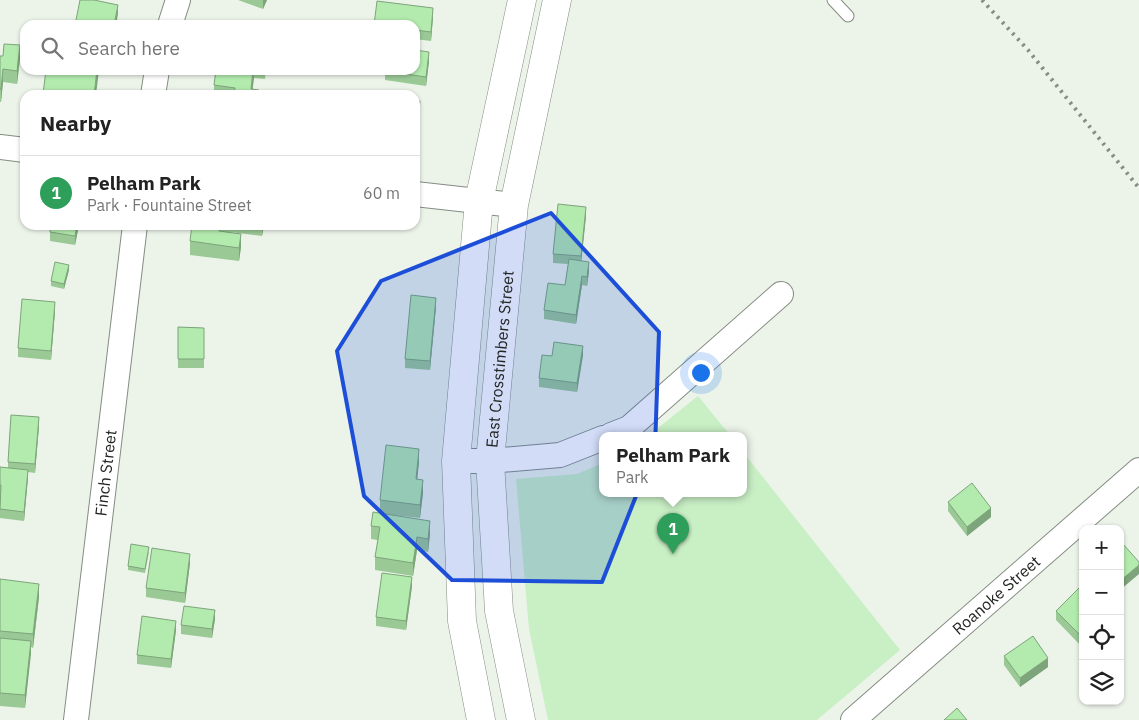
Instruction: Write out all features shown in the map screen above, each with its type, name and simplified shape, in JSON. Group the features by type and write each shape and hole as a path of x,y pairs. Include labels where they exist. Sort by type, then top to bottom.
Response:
{"main road":[{"name":"East Crosstimbers Street","path":"481,720 462,621 456,461 480,201 522,0"},
{"name":"East Crosstimbers Street","path":"521,720 499,611 490,460 514,204 557,0"}],"street":[{"path":"172,20 178,0"},
{"path":"154,90 156,75"},
{"path":"0,146 20,149"},
{"path":"420,195 514,204"},
{"name":"Finch Street","path":"76,720 134,230"},
{"path":"619,432 629,428 781,294"},
{"path":"456,461 560,455 599,440"},
{"name":"Roanoke Street","path":"853,720 1139,470"}],"lane":[{"path":"833,0 848,16"}],"highlighted area":[{"path":"551,213 659,332 655,448 602,582 452,580 364,496 337,351 381,281"}],"green space":[{"path":"698,396 728,432 653,432"},
{"path":"747,457 900,650 817,720 548,720 529,629 516,479 577,474 599,465 599,497 747,497"}],"building":[{"path":"80,0 94,0 118,5 115,20 76,20"},
{"path":"377,1 433,8 431,32 420,31 420,20 375,20"},
{"path":"4,44 20,45 17,71 3,69 0,89 0,56 3,56"},
{"path":"420,51 429,52 426,77 412,75 420,75"},
{"path":"45,75 96,75 95,90 44,90"},
{"path":"215,75 252,75 251,89 259,90 235,90 235,88 214,85"},
{"path":"558,204 586,207 581,256 553,254"},
{"path":"50,230 76,230 75,236 50,232"},
{"path":"191,230 219,230 241,234 239,248 190,241"},
{"path":"569,259 589,262 587,277 582,276 576,315 544,310 548,283 565,285"},
{"path":"55,262 69,265 64,284 51,281"},
{"path":"411,295 436,298 430,361 405,359"},
{"path":"22,299 55,302 51,351 18,348"},
{"path":"178,327 204,328 204,359 178,359"},
{"path":"554,342 583,346 577,383 539,378 542,355 552,356"},
{"path":"11,415 39,417 35,464 8,462"},
{"path":"386,445 419,449 416,479 423,480 420,505 380,500"},
{"path":"0,467 28,470 24,512 0,509"},
{"path":"972,483 991,508 967,527 948,502"},
{"path":"373,512 430,521 428,539 417,537 413,563 375,557 380,527 371,526"},
{"path":"131,544 149,547 145,569 128,566"},
{"path":"1124,545 1139,562 1139,565 1124,578"},
{"path":"152,548 190,554 185,593 146,588"},
{"path":"382,573 412,577 406,621 376,617"},
{"path":"0,579 39,584 33,634 0,631"},
{"path":"1079,588 1079,634 1056,611"},
{"path":"184,606 215,610 212,629 181,625"},
{"path":"142,616 176,621 171,659 137,655"},
{"path":"1033,636 1048,658 1020,678 1004,656"},
{"path":"0,638 31,641 25,695 0,693"},
{"path":"957,708 967,720 944,720"}],"railway":[{"path":"982,0 1028,50 1139,188"}],"place":[{"name":"Pelham Park","path":"673,554"}]}
